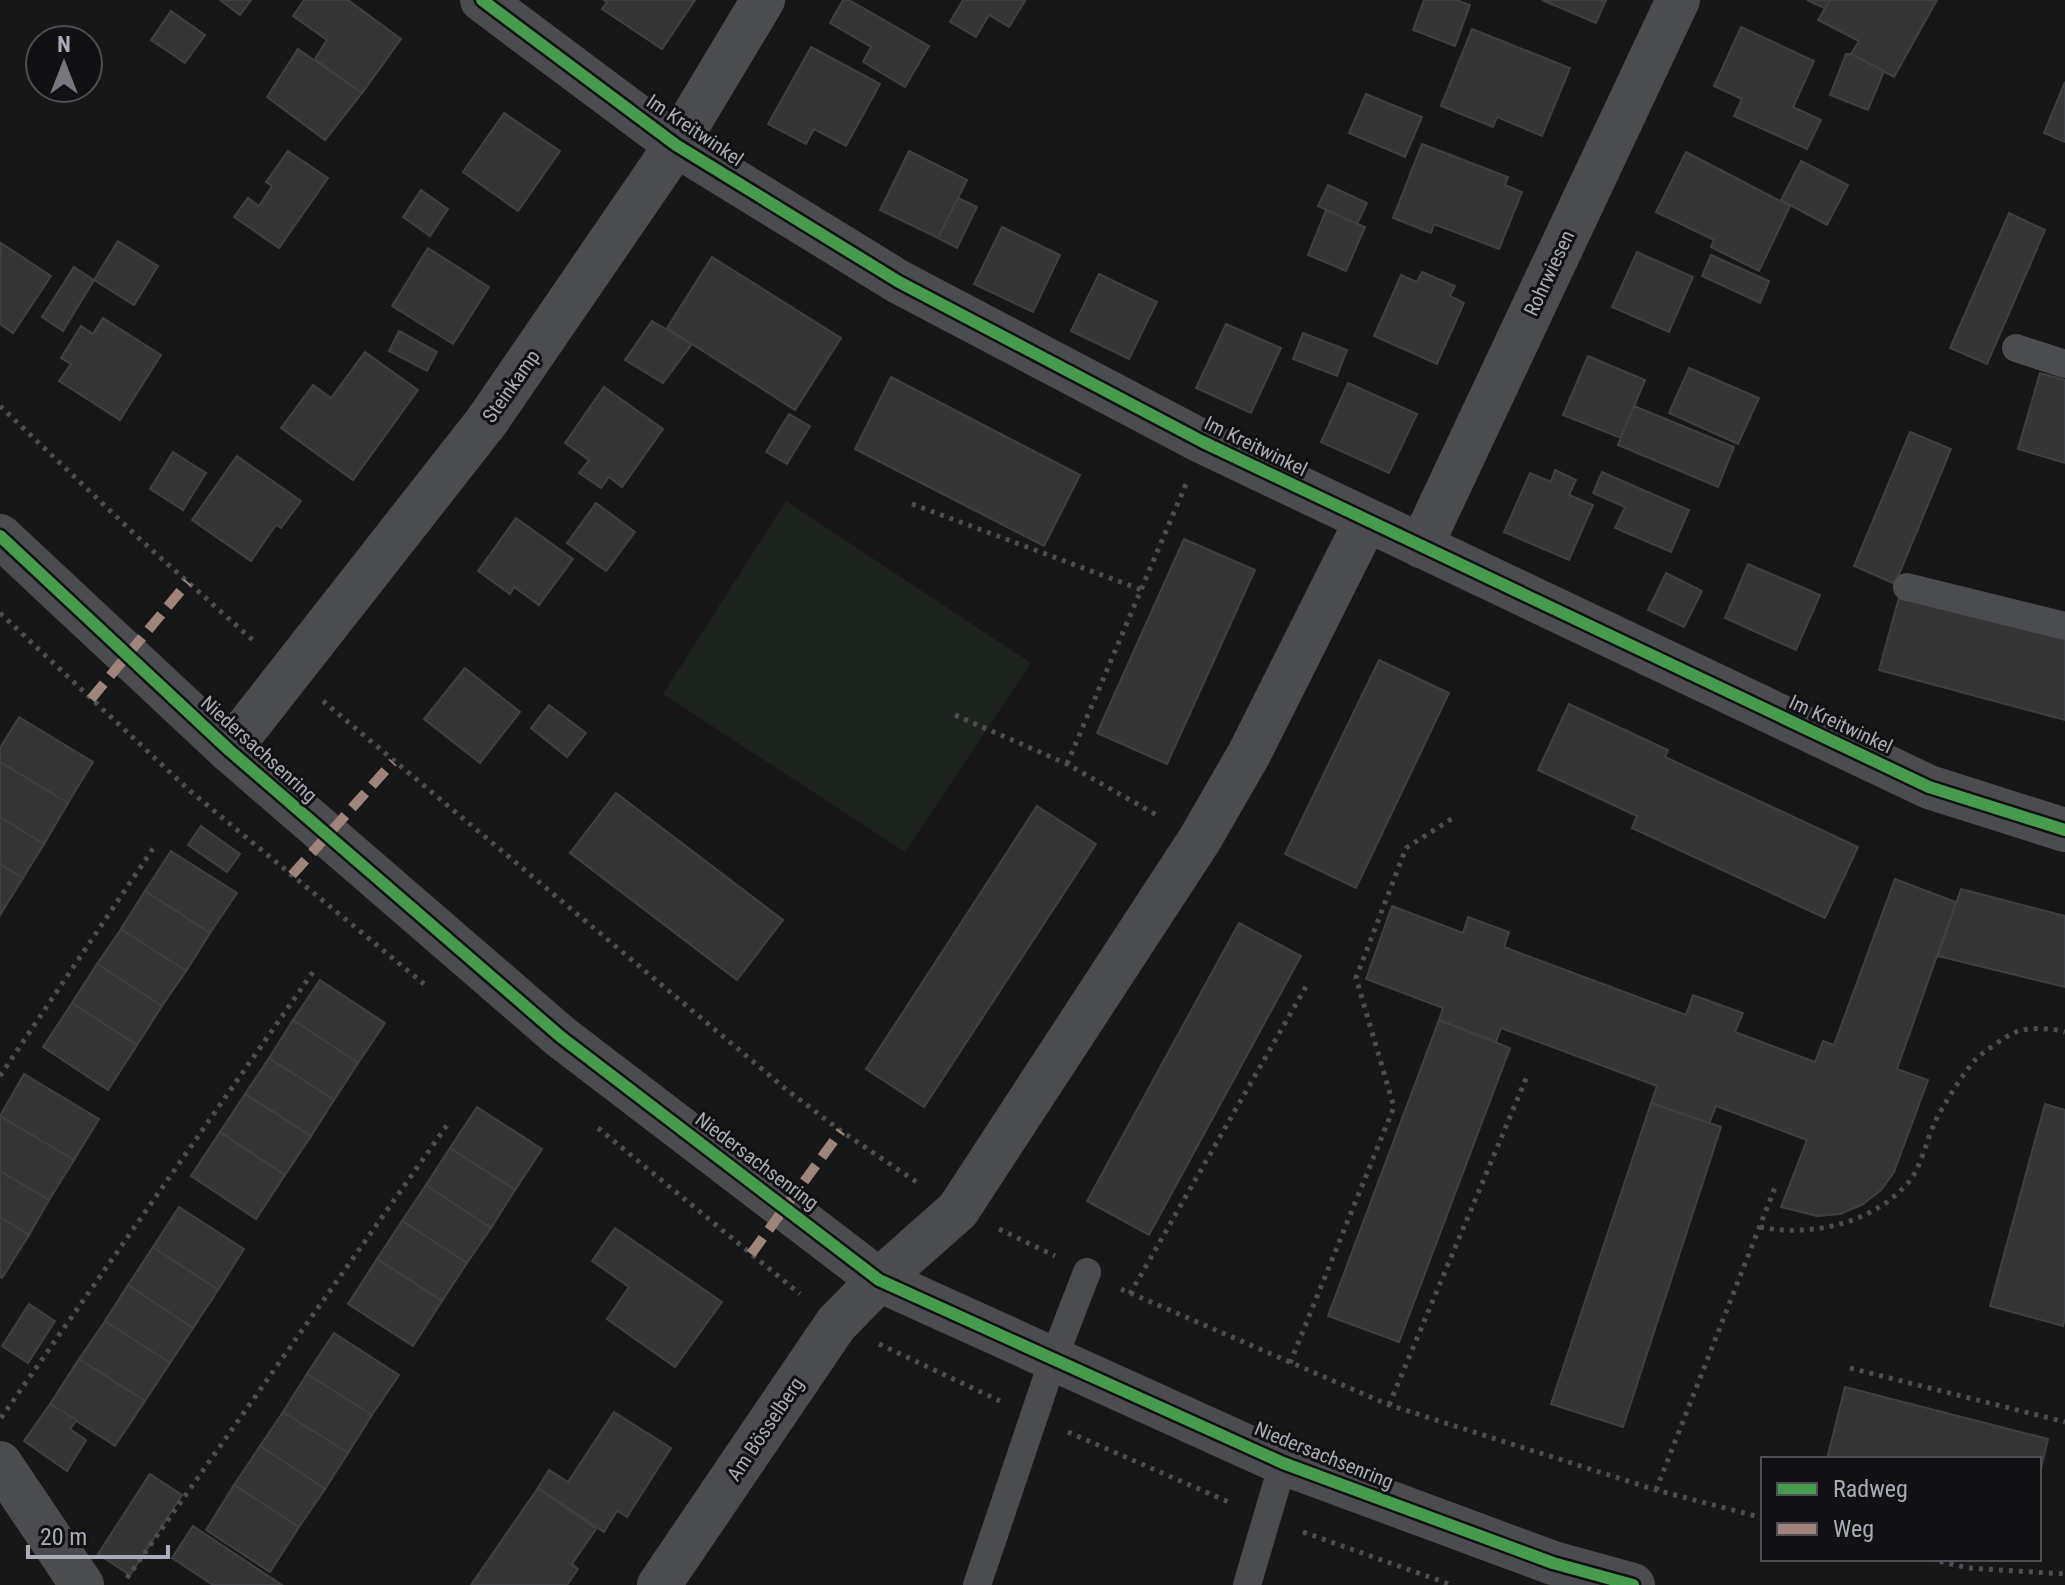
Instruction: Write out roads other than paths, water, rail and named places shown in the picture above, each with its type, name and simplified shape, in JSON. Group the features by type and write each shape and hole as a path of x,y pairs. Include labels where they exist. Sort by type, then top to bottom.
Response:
{"street":[{"name":"Im Kreitwinkel","path":"482,0 676,145 899,282 1203,442 1929,787 2065,830"},
{"name":"Steinkamp","path":"229,750 487,421 676,145 763,0"},
{"name":"Rohrwiesen","path":"1421,546 1678,0"},
{"path":"879,1280 958,1210 1200,839 1249,754 1366,521"},
{"name":"Niedersachsenring","path":"0,536 81,615 229,750 561,1037 879,1280 1283,1463 1553,1563 1633,1585"},
{"name":"Am Bösselberg","path":"659,1585 836,1324 879,1280"},
{"path":"0,1463 82,1585"}],"lane":[{"path":"2016,348 2065,364"},
{"path":"1907,587 2065,626"},
{"path":"977,1585 1053,1360 1087,1272"},
{"path":"1247,1585 1283,1463"}]}
